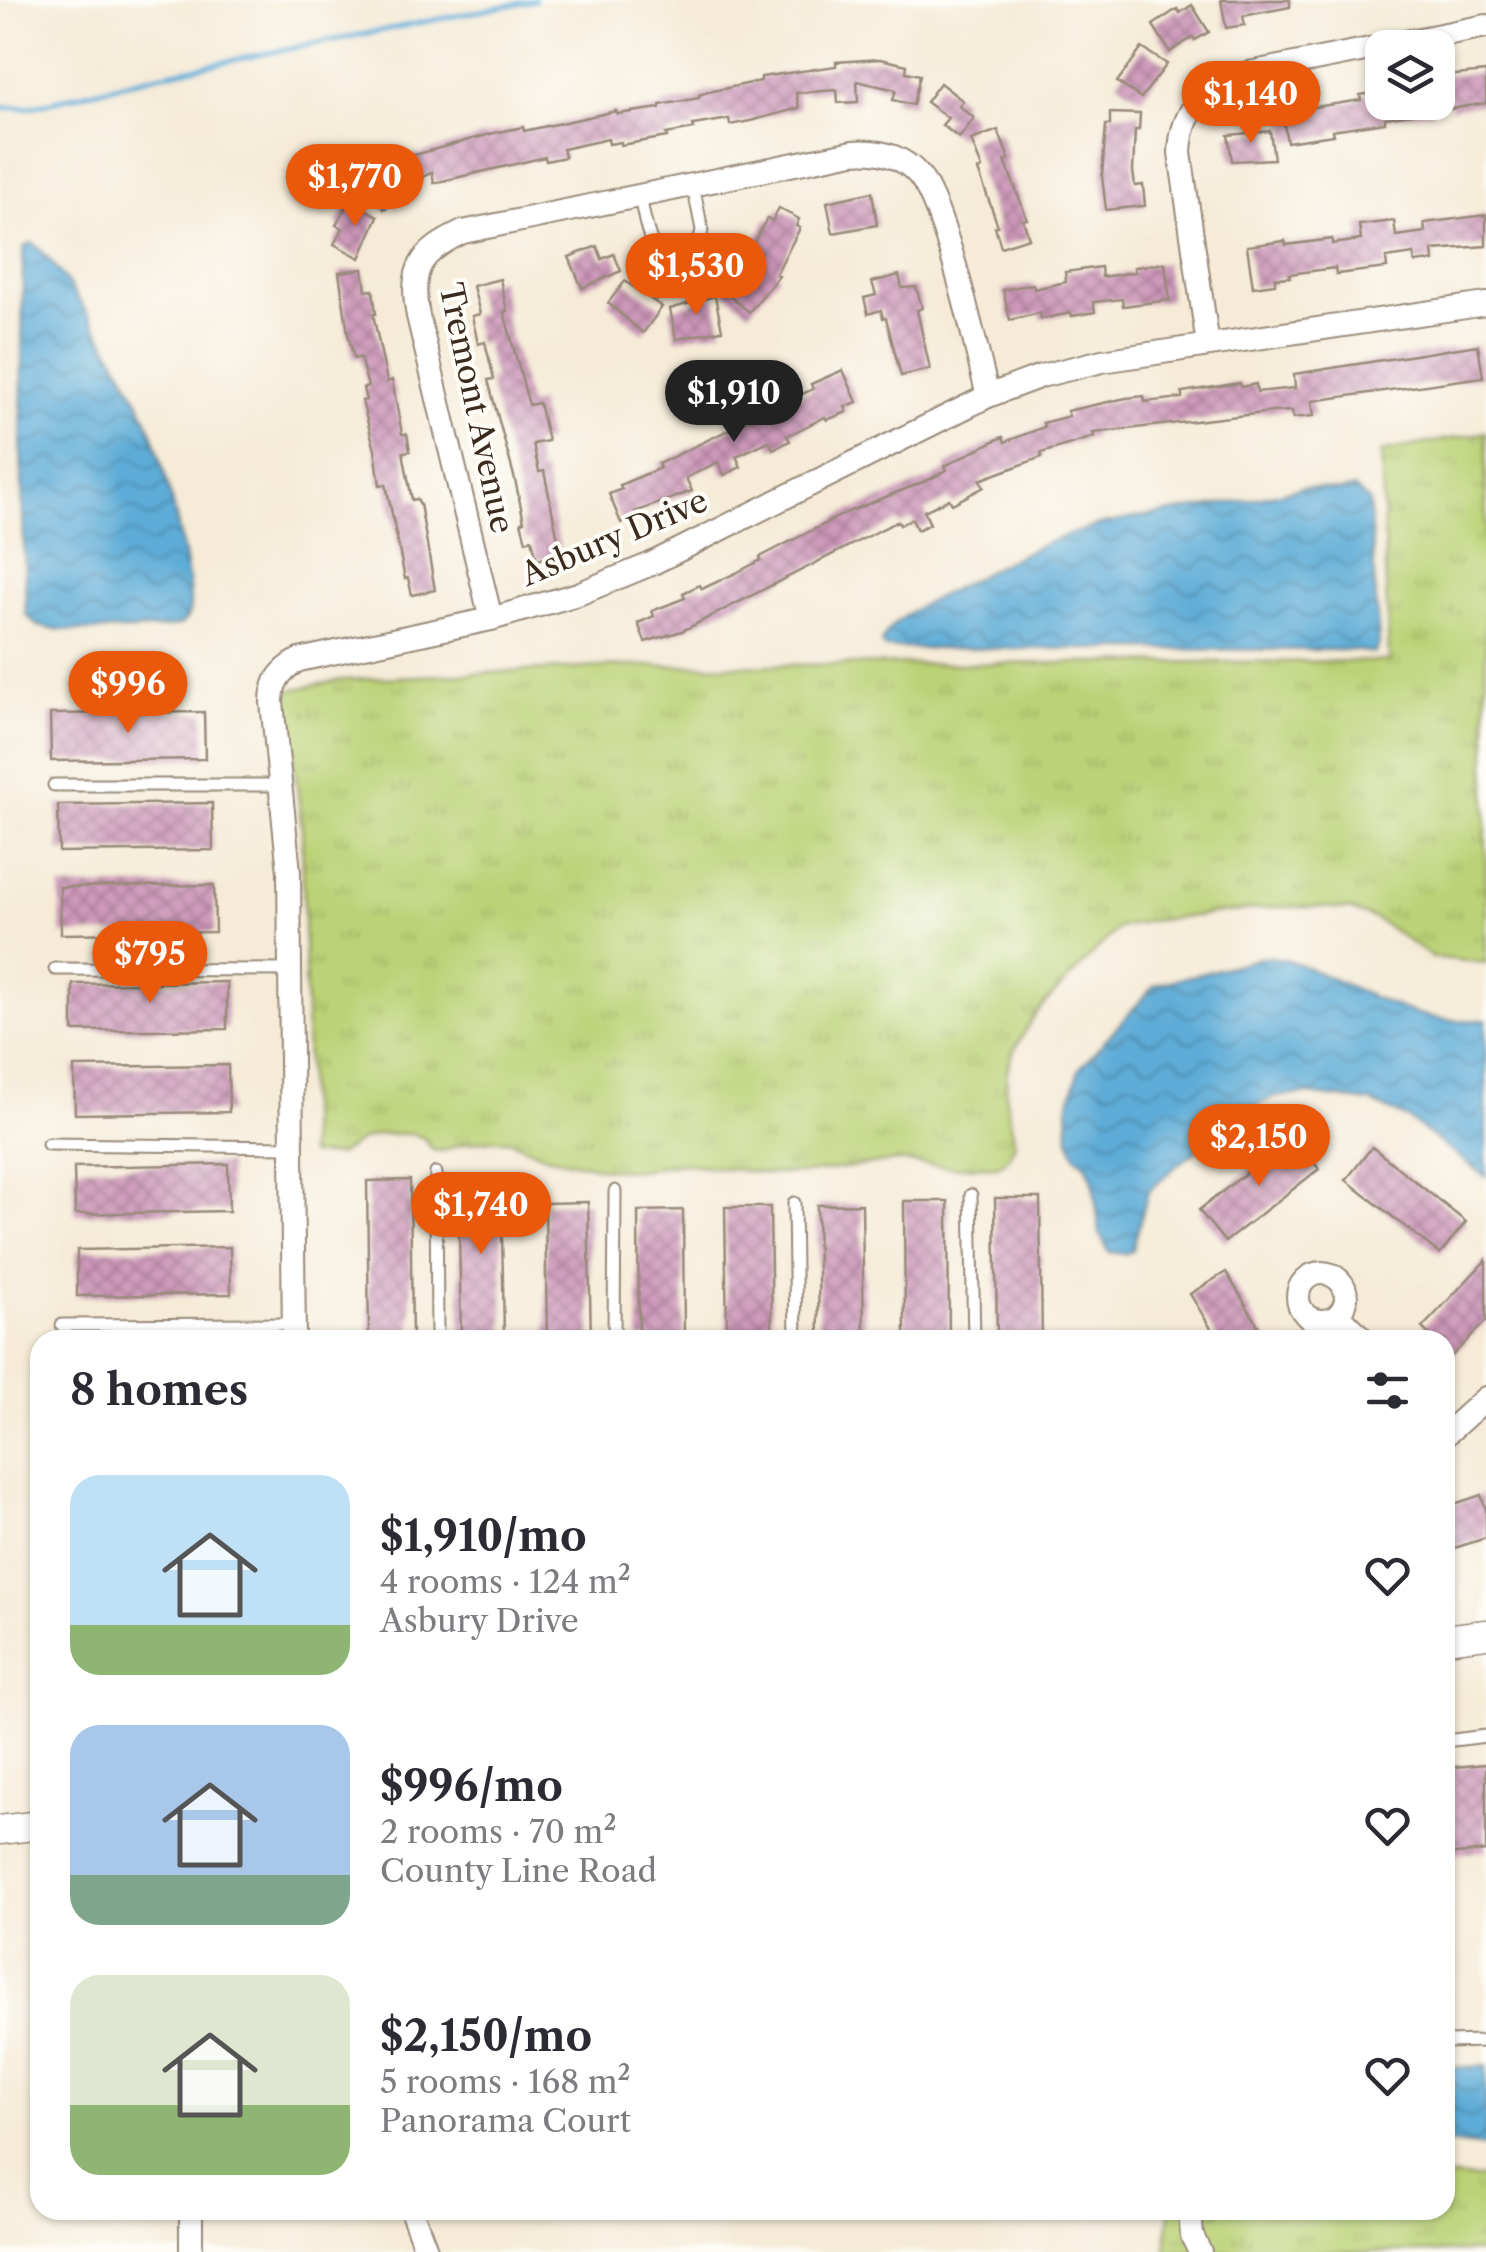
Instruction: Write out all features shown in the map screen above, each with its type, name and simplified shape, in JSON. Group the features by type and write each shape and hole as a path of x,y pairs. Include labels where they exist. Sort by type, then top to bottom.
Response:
{"street":[{"path":"1208,346 1180,153 1181,132 1198,101 1226,80 1244,74 1486,26"},
{"name":"Tremont Avenue","path":"491,619 415,300 421,248 478,226 871,150 905,162 929,189 988,396"},
{"name":"Asbury Drive","path":"282,785 272,689 286,667 299,660 491,619 578,594 652,564 988,396 1076,366 1486,304"},
{"path":"282,785 291,970 293,1330"},
{"path":"1338,1315 1354,1330"},
{"path":"1455,1422 1486,1398"},
{"path":"1455,1638 1486,1634"},
{"path":"0,1830 30,1826"},
{"path":"191,2220 191,2252"},
{"path":"414,2220 427,2252"},
{"path":"1191,2220 1192,2236 1200,2252"}],"lane":[{"path":"640,194 654,249 670,260 689,259 702,243 693,184"},
{"path":"54,785 282,785"},
{"path":"55,969 291,970"},
{"path":"48,1144 294,1147"},
{"path":"436,1173 437,1330"},
{"path":"614,1330 615,1191"},
{"path":"972,1195 974,1330"},
{"path":"794,1203 796,1330"},
{"path":"62,1326 216,1330"},
{"path":"1455,1740 1486,1736"},
{"path":"1455,2042 1486,2041"}],"green space":[{"path":"1486,432 1486,963 1432,957 1378,920 1352,910 1323,907 1275,907 1118,928 1036,1013 1014,1050 1007,1070 1006,1099 1015,1143 1008,1159 998,1166 952,1167 895,1161 769,1174 682,1163 637,1170 605,1169 546,1156 509,1140 433,1150 424,1138 413,1134 379,1134 338,1155 309,1155 302,828 286,691 341,680 625,666 1389,661 1381,452"},
{"path":"1455,2178 1486,2178 1486,2252 1166,2252 1169,2220 1455,2220"}],"water":[{"path":"32,243 77,297 146,417 168,485 187,574 189,613 180,625 64,630 37,625 26,614 21,452 23,254 24,247"},
{"path":"1304,487 1340,491 1354,488 1369,501 1379,644 1374,653 885,648 881,643 893,626 919,607 1005,562 1066,536 1108,523"},
{"path":"1265,957 1295,963 1422,1015 1464,1021 1486,1019 1486,1177 1407,1118 1371,1102 1307,1094 1274,1097 1175,1167 1148,1192 1132,1251 1109,1252 1100,1234 1093,1181 1069,1139 1068,1108 1079,1069 1155,985"},
{"path":"1486,2066 1486,2147 1455,2143 1455,2068"}],"building":[{"path":"1221,0 1290,0 1290,7 1243,16 1245,25 1226,28"},
{"path":"1192,5 1209,32 1170,52 1153,25 1177,9 1180,13"},
{"path":"1142,48 1167,64 1141,98 1117,82"},
{"path":"880,59 907,65 906,72 920,75 913,105 893,100 896,90 857,81 858,102 838,103 837,90 796,93 799,108 750,121 730,125 729,119 693,125 694,129 666,134 667,137 621,145 609,144 608,139 563,149 565,157 546,161 545,157 434,183 432,172 396,193 400,200 384,209 367,181 405,153 407,157 523,127 524,131 616,111 617,114 660,108 708,92 761,81 761,77 836,66 836,62"},
{"path":"1486,72 1486,103 1455,108 1455,75"},
{"path":"940,83 963,101 959,106 974,118 959,138 942,125 948,118 926,102"},
{"path":"1365,94 1365,120 1385,122 1287,142 1282,112 1361,100 1360,95"},
{"path":"1110,113 1140,114 1139,130 1135,130 1133,171 1135,186 1143,185 1145,206 1106,210 1102,176"},
{"path":"998,130 1027,219 1023,220 1029,238 1001,247 995,227 998,226 978,170 982,168 971,140"},
{"path":"1270,131 1274,159 1232,161 1228,135"},
{"path":"872,192 877,225 833,233 827,202"},
{"path":"349,201 378,216 360,258 334,244 343,228 336,225"},
{"path":"779,208 799,219 796,226 800,228 776,274 779,276 749,312 722,290 735,274 740,278 761,252 752,247 767,218 772,221"},
{"path":"1486,215 1486,246 1433,250 1434,261 1415,263 1414,254 1386,258 1387,268 1336,274 1335,268 1289,274 1290,277 1275,278 1275,284 1253,287 1247,246 1361,240 1359,225 1394,221 1396,236 1425,232 1424,223"},
{"path":"597,246 602,259 614,254 621,271 582,288 569,257"},
{"path":"1165,263 1170,300 1123,306 1122,299 1093,302 1095,312 1041,319 1040,313 1010,320 1003,290 1066,282 1065,272 1101,267 1102,277"},
{"path":"363,269 366,291 373,290 373,314 387,382 392,380 402,434 407,434 410,451 403,452 412,500 417,499 420,504 435,590 412,595 408,578 405,579 386,484 380,485 362,401 366,400 363,388 368,387 360,357 354,359 348,334 339,272"},
{"path":"899,275 902,288 916,287 930,369 901,376 886,318 881,310 868,314 864,298 876,295 872,282"},
{"path":"500,279 507,311 504,312 529,405 539,403 548,441 533,444 539,472 544,471 561,554 537,560 532,539 526,541 521,522 524,521 515,480 488,380 494,379 485,342 478,344 472,316 480,314 473,286"},
{"path":"625,281 662,307 643,333 608,303"},
{"path":"715,296 722,330 676,339 670,309"},
{"path":"1478,345 1483,377 1312,401 1314,416 1293,418 1292,411 1272,412 1093,433 1094,437 1041,453 1042,457 980,480 984,487 952,504 949,499 924,511 930,524 917,530 912,519 900,525 898,521 682,631 645,642 638,623 654,616 652,611 685,598 683,593 736,573 848,512 928,480 947,470 945,466 994,441 1003,437 1005,442 1044,427 1043,423 1069,416 1067,411 1126,398 1144,396 1145,402 1182,398 1182,392 1240,383 1241,387 1256,384 1257,392 1295,388 1294,374"},
{"path":"843,370 857,402 845,407 847,412 827,420 825,417 787,436 790,441 773,449 769,441 736,456 741,467 724,475 718,462 686,478 692,491 635,512 637,517 621,523 609,494 622,489 620,485 660,468 658,464 813,389 811,384"},
{"path":"204,712 205,759 51,761 50,714"},
{"path":"212,803 213,850 59,852 58,805"},
{"path":"214,885 215,932 61,934 60,887"},
{"path":"227,982 227,1029 73,1031 73,984"},
{"path":"228,1065 229,1112 75,1114 74,1067"},
{"path":"1293,1136 1319,1169 1225,1242 1199,1210"},
{"path":"1372,1147 1466,1222 1440,1254 1346,1180"},
{"path":"228,1164 229,1211 75,1214 74,1167"},
{"path":"458,1178 501,1178 504,1330 461,1330"},
{"path":"410,1180 412,1330 369,1330 367,1181"},
{"path":"995,1198 1040,1198 1042,1330 997,1330"},
{"path":"904,1201 948,1201 949,1330 905,1330"},
{"path":"588,1202 591,1330 547,1330 545,1203"},
{"path":"862,1204 864,1330 819,1330 817,1205"},
{"path":"725,1207 770,1207 772,1330 727,1330"},
{"path":"683,1210 684,1330 639,1330 638,1211"},
{"path":"230,1247 231,1294 77,1296 77,1250"},
{"path":"1486,1260 1486,1321 1455,1353 1455,1330 1422,1328"},
{"path":"1226,1272 1261,1330 1212,1330 1190,1294"},
{"path":"1481,1495 1486,1510 1486,1538 1455,1548 1455,1504"},
{"path":"1486,1764 1486,1851 1455,1854 1455,1767"}],"waterway":[{"path":"0,108 31,107 158,75 535,0"}]}
